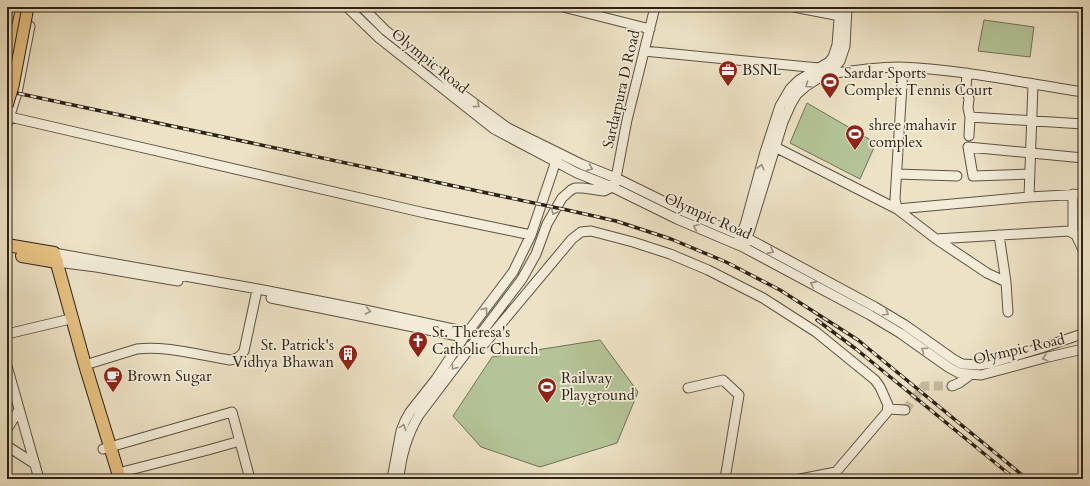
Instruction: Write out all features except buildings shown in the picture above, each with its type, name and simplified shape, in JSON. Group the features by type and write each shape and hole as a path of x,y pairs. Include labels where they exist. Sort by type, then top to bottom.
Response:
{"highway":[{"path":"7,245 51,257"},
{"path":"7,253 51,257"},
{"path":"51,257 66,320 116,477"},
{"path":"51,257 85,365 106,448"}],"main road":[{"path":"7,73 22,7"},
{"path":"8,116 28,7"}],"street":[{"path":"7,58 18,7"},
{"path":"33,7 18,87 8,116 425,213 531,235"},
{"name":"Olympic Road","path":"347,7 379,38 477,116 494,129 506,131"},
{"name":"Olympic Road","path":"362,7 386,30 436,70 506,131 557,158 577,173 612,187 677,218 740,245 870,315 900,333 948,367 959,373 981,375 1083,348"},
{"path":"374,18 375,7"},
{"name":"Sardarpura D Road","path":"612,187 616,178 627,120 655,7"},
{"path":"740,245 783,122 791,104 797,94 821,72 835,53 840,11 794,7"},
{"path":"744,237 771,130 780,106 790,89 799,80 837,65 845,46 847,7"},
{"path":"569,8 650,29"},
{"path":"644,51 821,72 903,68 943,70 1083,92"},
{"path":"897,209 895,199 903,68"},
{"path":"967,74 966,88 969,99 968,108 970,117 969,136"},
{"path":"1029,197 1034,84"},
{"path":"970,117 1083,124"},
{"path":"1030,174 974,176 968,147 1083,158"},
{"path":"775,148 897,209 936,239 987,273 1006,282"},
{"path":"399,479 405,445 413,425 464,349 466,335 514,272 531,235 557,158"},
{"name":"Olympic Road","path":"557,158 616,178 681,210 744,237 875,307 905,325 962,364 980,366 1042,348 1082,334"},
{"path":"897,174 957,176"},
{"path":"392,479 401,431 410,412 436,378 464,349 522,280 536,254 547,224 562,198 571,190 576,188 604,191 612,187"},
{"path":"1073,194 1073,233"},
{"path":"897,209 1029,197 1083,194"},
{"path":"464,349 480,346 485,343 572,239 581,232 591,231 633,242 692,263 746,289 780,308 816,332 876,380 883,392 888,405 888,409 884,416 833,475 800,479"},
{"path":"936,239 1064,231 1076,235 1083,250"},
{"path":"999,235 1006,282 1008,312"},
{"path":"51,257 273,292 365,310 466,335"},
{"path":"51,257 96,267 256,295 466,335"},
{"path":"85,365 144,348 230,360 237,359 244,351 256,295"},
{"path":"7,334 66,320"},
{"path":"1082,334 1080,342 1083,348"},
{"path":"7,366 39,479"},
{"path":"952,386 970,375"},
{"path":"688,388 723,380 739,396 725,479"},
{"path":"888,409 905,410"},
{"path":"7,429 19,410"},
{"path":"106,448 232,412 250,479"},
{"path":"116,477 240,441"},
{"path":"7,446 34,464"}],"green space":[{"path":"984,20 1034,27 1030,57 978,51"},
{"path":"807,103 876,143 860,179 790,143"},
{"name":"Railway Playground","path":"600,340 638,392 617,443 540,467 481,447 453,416 492,357"}],"tunnel":[{"path":"905,410 924,386 952,386"}],"railway":[{"path":"7,91 567,210 616,221 671,239 726,262 780,290 858,340 1027,479"},
{"path":"817,320 856,349 1015,479"}],"place":[{"name":"BSNL","path":"728,87"},
{"name":"Sardar Sports Complex Tennis Court","path":"830,99"},
{"name":"shree mahavir complex","path":"855,151"},
{"name":"St. Theresa's Catholic Church","path":"418,358"},
{"name":"St. Patrick's Vidhya Bhawan","path":"348,371"},
{"name":"Brown Sugar","path":"113,393"},
{"name":"Railway Playground","path":"547,404"}]}
